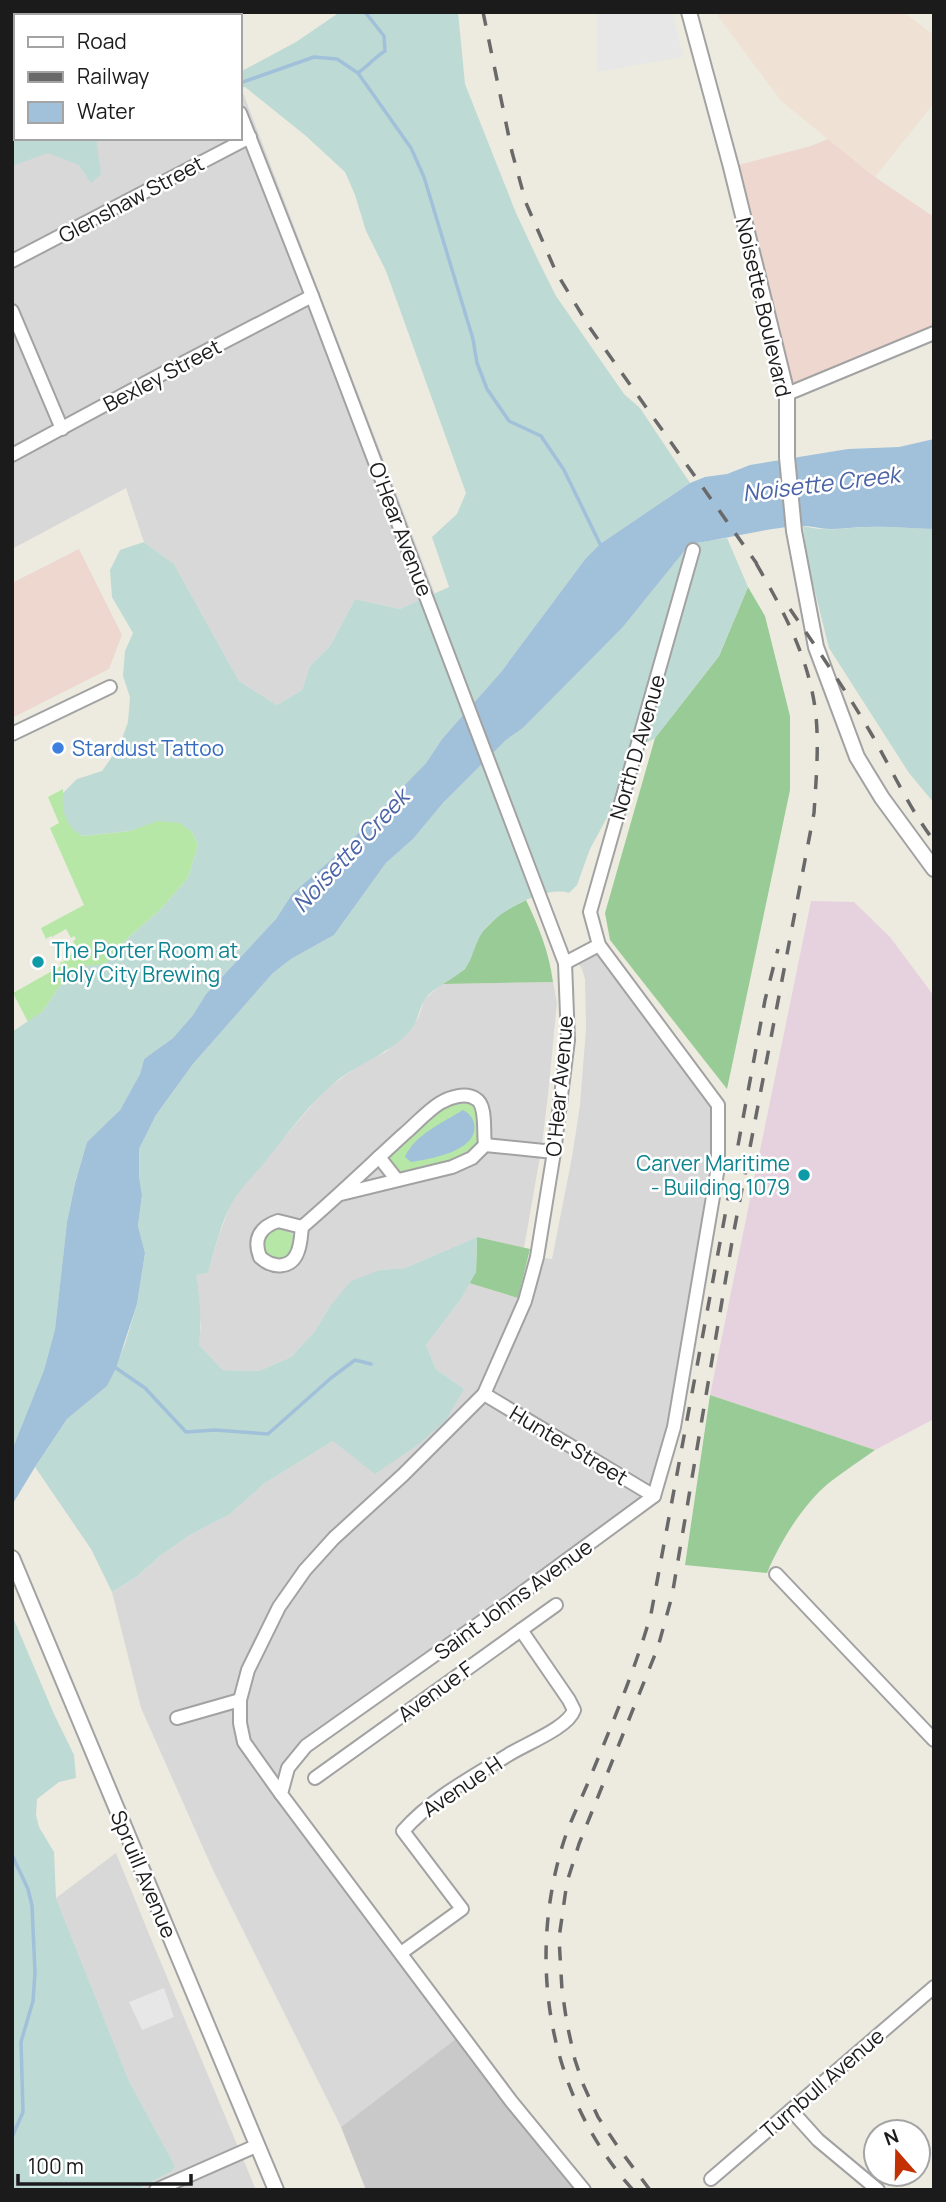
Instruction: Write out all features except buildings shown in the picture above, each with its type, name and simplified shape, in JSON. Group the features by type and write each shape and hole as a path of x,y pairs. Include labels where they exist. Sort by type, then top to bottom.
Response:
{"street":[{"name":"Noisette Boulevard","path":"689,12 731,167 787,394 787,457 794,531 816,647 857,757 881,797 934,869"},
{"name":"O'Hear Avenue","path":"242,118 565,963 568,1040 537,1257 525,1301 484,1394 403,1475 334,1538 305,1570 279,1607 248,1670 240,1700 240,1723 244,1742 281,1794"},
{"name":"Glenshaw Street","path":"12,261 250,137"},
{"name":"Bexley Street","path":"12,455 312,296"},
{"path":"12,310 62,429"},
{"path":"787,394 934,333"},
{"name":"North D Avenue","path":"599,945 590,912 693,550"},
{"path":"12,734 110,687"},
{"path":"565,963 599,945 718,1105 718,1167 674,1427 654,1496"},
{"path":"302,1227 440,1102 462,1095 476,1098 484,1110 485,1145"},
{"path":"485,1145 554,1152"},
{"path":"341,1194 452,1167 472,1158 485,1145"},
{"path":"379,1157 397,1180"},
{"name":"Hunter Street","path":"484,1394 654,1496"},
{"name":"Saint Johns Avenue","path":"281,1794 288,1768 306,1746 654,1496"},
{"name":"Spruill Avenue","path":"12,1558 276,2190"},
{"path":"776,1574 934,1740"},
{"name":"Avenue F","path":"315,1778 556,1605"},
{"name":"Avenue H","path":"401,1953 462,1909 403,1831 416,1816 430,1806 510,1753 561,1726 572,1716 574,1710 569,1700 521,1630"},
{"path":"177,1718 240,1700"},
{"path":"281,1794 511,2101 584,2190"},
{"name":"Turnbull Avenue","path":"711,2179 934,1987"},
{"path":"791,2110 818,2140 878,2190"},
{"path":"156,2190 258,2145"}],"shaded area":[{"path":"12,12 211,12 212,14 14,14 14,140 242,140 242,90 435,594 400,609 355,599 330,646 310,666 302,690 277,705 239,681 174,564 144,542 126,488 12,549"},
{"path":"12,12 25,12 14,14 14,140 96,140 101,174 91,183 79,165 48,153 12,166"},
{"path":"340,12 458,12 465,84 516,213 538,260 556,296 624,394 640,408 690,483 600,544 586,558 501,672 442,739 426,763 342,850 292,894 276,919 206,994 193,1015 173,1038 144,1059 140,1074 120,1110 87,1142 67,1222 55,1329 44,1370 12,1450 12,1032 43,1011 66,977 85,966 103,964 113,958 118,947 162,908 188,878 198,845 192,832 180,823 158,821 130,831 82,836 68,823 64,812 63,793 77,779 102,771 119,747 128,722 130,697 123,676 125,651 133,633 112,597 110,570 120,550 144,542 174,564 239,681 277,705 302,690 310,666 330,646 355,599 400,609 449,587 432,537 457,514 466,493 386,271 366,231 355,195 345,172 306,136 245,87 242,88 242,71 296,42"},
{"path":"597,12 673,12 683,57 597,72"},
{"path":"715,12 903,12 934,35 934,103 875,177 781,101"},
{"path":"828,139 875,177 934,217 934,333 787,394 731,167"},
{"path":"803,526 827,529 934,529 934,803 909,773 829,648 808,564"},
{"path":"727,538 748,587 719,656 655,738 633,750 610,812 590,849 577,885 569,893 547,893 521,902 498,917 479,937 466,967 425,999 409,1032 393,1046 339,1079 319,1097 243,1186 221,1228 208,1273 196,1275 200,1310 199,1345 223,1370 259,1371 291,1357 315,1331 330,1306 351,1281 380,1270 405,1268 477,1237 476,1272 461,1299 426,1345 436,1369 464,1389 446,1420 419,1444 375,1474 333,1441 265,1483 230,1514 190,1535 112,1592 91,1549 35,1467 67,1419 107,1386 125,1344 137,1304 145,1253 138,1226 142,1195 139,1149 156,1115 193,1064 273,973 291,959 334,935 386,863 413,839 443,803 506,740 523,728 623,627 690,544"},
{"path":"79,549 122,635 109,669 12,718 12,583"},
{"path":"811,901 854,902 890,937 934,996 934,1419 875,1450 710,1395"},
{"path":"599,945 718,1105 718,1167 674,1427 654,1496 306,1746 281,1794 462,2034 341,2127 213,1870 141,1708 112,1592 190,1535 230,1514 265,1483 333,1441 464,1389 436,1369 426,1345 461,1299 469,1283 524,1300 537,1257 552,1259 580,1105 586,1028 585,979 575,958"},
{"path":"553,982 557,1003 548,1095 524,1248 477,1237 405,1268 380,1270 330,1306 315,1331 291,1357 259,1371 223,1370 199,1345 201,1326 195,1275 208,1273 231,1203 247,1180 325,1090 365,1061 386,1052 418,1019 424,1000 442,984"},
{"path":"12,1615 74,1755 76,1778 59,1782 37,1799 36,1815 39,1827 54,1852 56,1898 129,2081 175,2166 172,2171 137,2190 12,2190"},
{"path":"116,1853 256,2190 138,2190 172,2171 175,2166 129,2081 56,1898"},
{"path":"164,1988 174,2017 142,2030 129,2002"},
{"path":"462,2034 584,2190 366,2190 341,2127"}],"green space":[{"path":"748,587 765,616 790,716 790,790 727,1089 610,940 605,913 655,738 719,656"},
{"path":"63,789 65,816 82,836 130,831 158,820 181,823 192,832 198,845 188,878 162,908 118,947 114,958 66,977 43,1011 28,1022 13,993 61,966 60,963 66,960 65,958 78,950 73,941 76,939 74,936 71,938 66,929 46,939 41,928 84,905 50,828 59,823 48,797"},
{"path":"526,900 543,940 553,982 442,984 465,969 481,933 501,913"},
{"path":"457,1100 467,1102 479,1111 481,1125 474,1149 456,1161 400,1174 389,1164 389,1153 435,1111"},
{"path":"279,1228 290,1233 295,1244 290,1255 279,1260 268,1255 263,1244 268,1233"},
{"path":"477,1237 530,1249 518,1298 469,1283 476,1272"},
{"path":"710,1395 875,1450 830,1482 811,1501 786,1536 767,1573 685,1565"}],"water":[{"name":"Noisette Creek","path":"934,439 934,529 830,529 798,526 690,544 623,627 523,728 506,740 443,803 413,839 386,863 334,935 291,959 273,973 193,1064 156,1115 139,1149 142,1195 138,1226 145,1253 137,1304 116,1368 107,1386 67,1419 12,1505 12,1450 44,1370 55,1329 67,1222 87,1142 120,1110 140,1074 144,1059 173,1038 193,1015 206,994 276,919 292,894 342,850 426,763 442,739 501,672 586,558 600,544 690,483 705,477 727,474 750,465 848,449 899,447"},
{"path":"463,1110 474,1123 474,1133 462,1147 419,1161 411,1162 405,1157 422,1136"}],"waterway":[{"path":"358,73 385,51 384,36 365,12"},
{"path":"242,82 314,57 337,59 358,73 411,148 424,177 473,339 477,363 487,389 509,421 541,436 564,470 601,546"},
{"path":"111,1368 116,1368 145,1388 186,1432 215,1430 268,1434 355,1360 371,1364"},
{"path":"12,1855 28,1889 32,1906 35,1973 33,2001 21,2042 23,2112 12,2137"}],"railway":[{"path":"483,12 512,152 526,203 556,272 590,328 757,564"},
{"path":"650,2190 598,2117 583,2084 567,2024 559,1938 567,1882 579,1844 658,1647 672,1596 733,1236 814,813 816,716 808,674 793,634 753,558"},
{"path":"790,609 853,703 934,841"},
{"path":"633,2190 604,2153 582,2114 564,2072 553,2028 547,1983 547,1937 552,1892 565,1838 623,1697 651,1614 765,1000 778,949"}],"place":[{"name":"Stardust Tattoo","path":"58,748"},
{"name":"The Porter Room at Holy City Brewing","path":"38,962"},
{"name":"Carver Maritime - Building 1079","path":"804,1175"}]}
